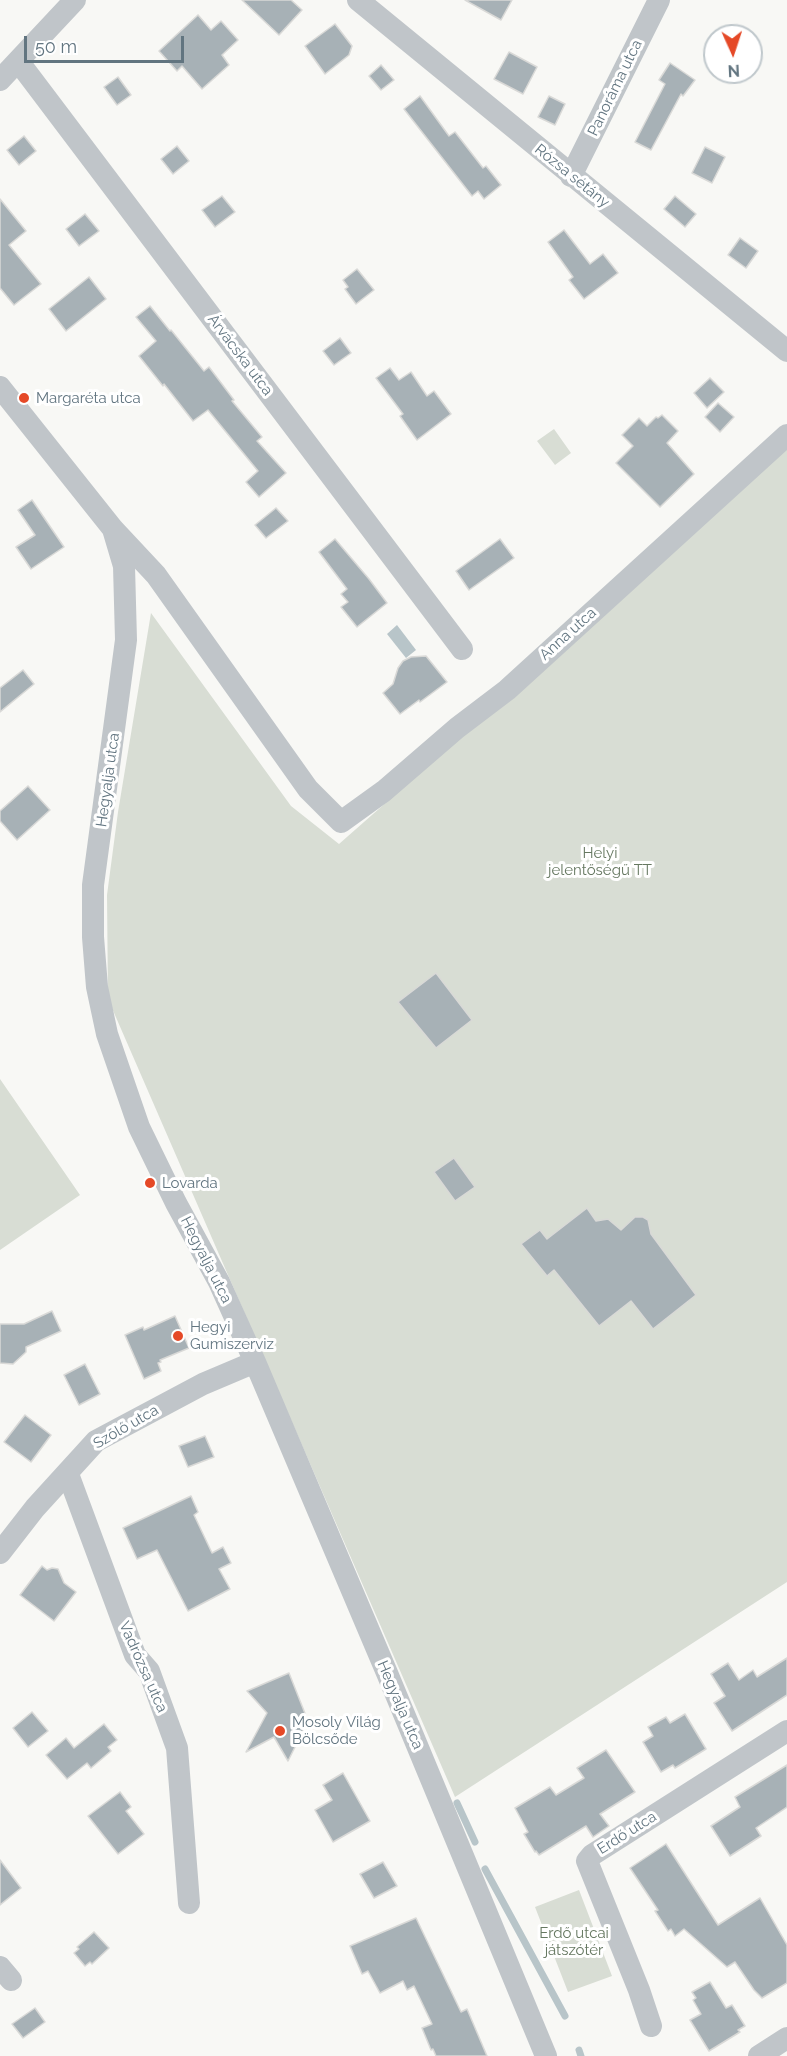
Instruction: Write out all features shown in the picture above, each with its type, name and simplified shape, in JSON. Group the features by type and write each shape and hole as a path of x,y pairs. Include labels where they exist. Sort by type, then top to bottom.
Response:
{"street":[{"path":"0,80 75,0"},
{"name":"Rózsa sétány","path":"358,0 787,351"},
{"name":"Panoráma utca","path":"572,176 659,0"},
{"name":"Árvácska utca","path":"18,61 462,649"},
{"path":"4,400 113,529"},
{"name":"Anna utca","path":"113,529 156,575 308,789 341,822 384,791 507,690 787,435"},
{"name":"Hegyalja utca","path":"113,529 124,566 126,640 93,885 93,937 97,987 107,1034 139,1127 176,1203 219,1282 255,1362 546,2056"},
{"name":"Szőlő utca","path":"0,1553 35,1508 96,1441 203,1384 255,1362"},
{"name":"Vadrózsa utca","path":"68,1474 135,1655 149,1671 177,1748 189,1903"},
{"name":"Erdő utca","path":"651,2026 639,1990 587,1861 592,1855 787,1731"},
{"path":"759,2056 787,2038"}],"green space":[{"path":"554,429 571,453 555,465 537,441"},
{"name":"Helyi jelentőségű TT","path":"787,435 787,1582 455,1797 108,999 107,895 118,812 151,613 291,806 339,844 481,719"},
{"path":"0,1079 80,1195 0,1250"},
{"name":"Erdő utcai játszótér","path":"579,1890 612,1976 568,1992 535,1907"}],"shaded area":[{"path":"397,625 416,650 406,658 387,634"}],"building":[{"path":"242,0 291,0 302,10 279,35"},
{"path":"465,0 512,0 501,20"},
{"path":"198,15 211,30 221,21 238,40 222,55 229,65 202,89 182,66 177,71 159,51"},
{"path":"335,24 352,46 349,55 325,74 305,46"},
{"path":"509,52 537,67 523,94 494,79"},
{"path":"670,63 695,80 683,96 681,94 651,150 635,142 665,84 659,80"},
{"path":"381,65 394,80 381,90 369,76"},
{"path":"118,77 131,95 117,105 104,87"},
{"path":"420,96 449,136 455,132 483,168 486,166 501,185 484,199 478,191 472,196 404,109"},
{"path":"549,96 565,104 555,125 538,117"},
{"path":"24,136 36,151 19,165 7,150"},
{"path":"177,146 189,161 173,174 161,159"},
{"path":"705,147 725,157 712,183 692,173"},
{"path":"222,196 235,212 215,227 202,210"},
{"path":"675,196 696,214 685,227 664,209"},
{"path":"0,199 26,231 9,245 41,284 14,305 0,288"},
{"path":"85,214 99,231 79,246 66,229"},
{"path":"564,230 590,264 603,254 618,273 584,299 569,280 573,277 548,242"},
{"path":"740,238 758,251 746,268 728,255"},
{"path":"357,269 374,290 356,304 345,289 348,287 343,280"},
{"path":"89,277 106,299 66,331 49,309"},
{"path":"150,306 204,371 209,367 234,400 232,401 262,437 257,441 286,473 259,497 246,482 258,471 208,410 193,421 139,356 156,341 136,317"},
{"path":"340,338 351,353 334,365 323,351"},
{"path":"390,368 399,380 411,372 427,396 434,391 451,414 417,440 400,416 403,414 376,378"},
{"path":"710,378 724,392 707,408 694,393"},
{"path":"718,403 734,417 720,432 705,417"},
{"path":"662,415 678,431 667,443 694,474 660,507 616,463 633,446 622,435 639,418 647,426 656,417"},
{"path":"32,500 64,547 31,569 16,547 35,535 18,510"},
{"path":"276,508 288,521 266,538 255,525"},
{"path":"335,539 387,603 357,627 341,607 348,602 341,594 347,589 319,552"},
{"path":"500,539 514,558 469,590 456,571"},
{"path":"426,656 447,682 400,714 383,693 393,684 403,661 411,657"},
{"path":"23,670 34,684 0,712 0,688"},
{"path":"28,786 50,810 17,840 0,821 0,811"},
{"path":"436,973 472,1020 436,1048 398,1002"},
{"path":"454,1158 475,1187 455,1201 434,1172"},
{"path":"587,1208 596,1221 608,1219 621,1230 635,1217 648,1220 651,1234 696,1295 653,1329 631,1301 599,1326 554,1270 547,1276 521,1244 540,1230 547,1239"},
{"path":"52,1311 61,1331 26,1347 26,1352 13,1364 0,1363 0,1324 24,1324"},
{"path":"175,1316 189,1348 160,1360 161,1362 158,1363 161,1371 144,1379 125,1335 143,1327 144,1330"},
{"path":"85,1364 100,1394 79,1405 64,1375"},
{"path":"25,1415 51,1435 31,1462 4,1442"},
{"path":"205,1436 214,1457 188,1467 179,1446"},
{"path":"191,1496 198,1512 194,1515 212,1553 223,1547 231,1563 219,1569 230,1589 188,1611 157,1550 137,1559 123,1528"},
{"path":"42,1566 47,1570 58,1569 64,1583 76,1592 54,1621 20,1595"},
{"path":"787,1658 787,1695 732,1731 714,1703 725,1696 711,1674 728,1663 739,1680 753,1670 757,1677"},
{"name":"Mosoly Világ Bölcsőde","path":"289,1673 308,1721 288,1761 274,1737 246,1752 267,1713 247,1691"},
{"path":"32,1712 48,1731 28,1747 13,1728"},
{"path":"685,1714 706,1749 675,1768 673,1765 661,1772 643,1742 653,1736 648,1727 666,1717 670,1723"},
{"path":"104,1724 117,1740 108,1747 111,1751 91,1768 87,1763 67,1779 46,1755 66,1738 74,1748"},
{"path":"606,1750 635,1792 600,1814 609,1826 593,1837 586,1826 539,1855 524,1834 528,1832 515,1808 550,1787 556,1795 584,1778 577,1768"},
{"path":"787,1765 787,1807 756,1828 761,1836 730,1856 711,1826 740,1807 735,1797"},
{"path":"343,1773 370,1821 333,1842 315,1810 332,1800 323,1785"},
{"path":"120,1792 131,1807 126,1811 144,1834 118,1854 88,1816"},
{"path":"666,1844 718,1925 760,1898 787,1945 787,1983 762,1998 735,1962 727,1967 684,1929 675,1936 671,1929 668,1931 655,1911 658,1910 630,1868"},
{"path":"0,1860 21,1888 0,1905"},
{"path":"383,1862 397,1886 374,1898 360,1874"},
{"path":"416,1918 461,2012 467,2009 487,2056 436,2056 422,2028 432,2024 414,1986 407,1990 403,1981 380,1993 368,1971 362,1974 350,1946"},
{"path":"94,1932 109,1948 92,1964 90,1962 85,1966 74,1953 79,1949 77,1947"},
{"path":"710,1982 726,2008 732,2005 745,2026 738,2030 740,2032 709,2051 690,2020 701,2014 693,2000 696,1998 692,1992"},
{"path":"35,2008 45,2022 23,2038 12,2024"}],"waterway":[{"path":"457,1803 475,1842"},
{"path":"485,1869 565,2016"},
{"path":"579,2050 581,2056"}],"place":[{"name":"Margaréta utca","path":"24,398"},
{"name":"Lovarda","path":"150,1183"},
{"name":"Hegyi Gumiszerviz","path":"178,1336"},
{"name":"Mosoly Világ Bölcsőde","path":"280,1731"}]}
